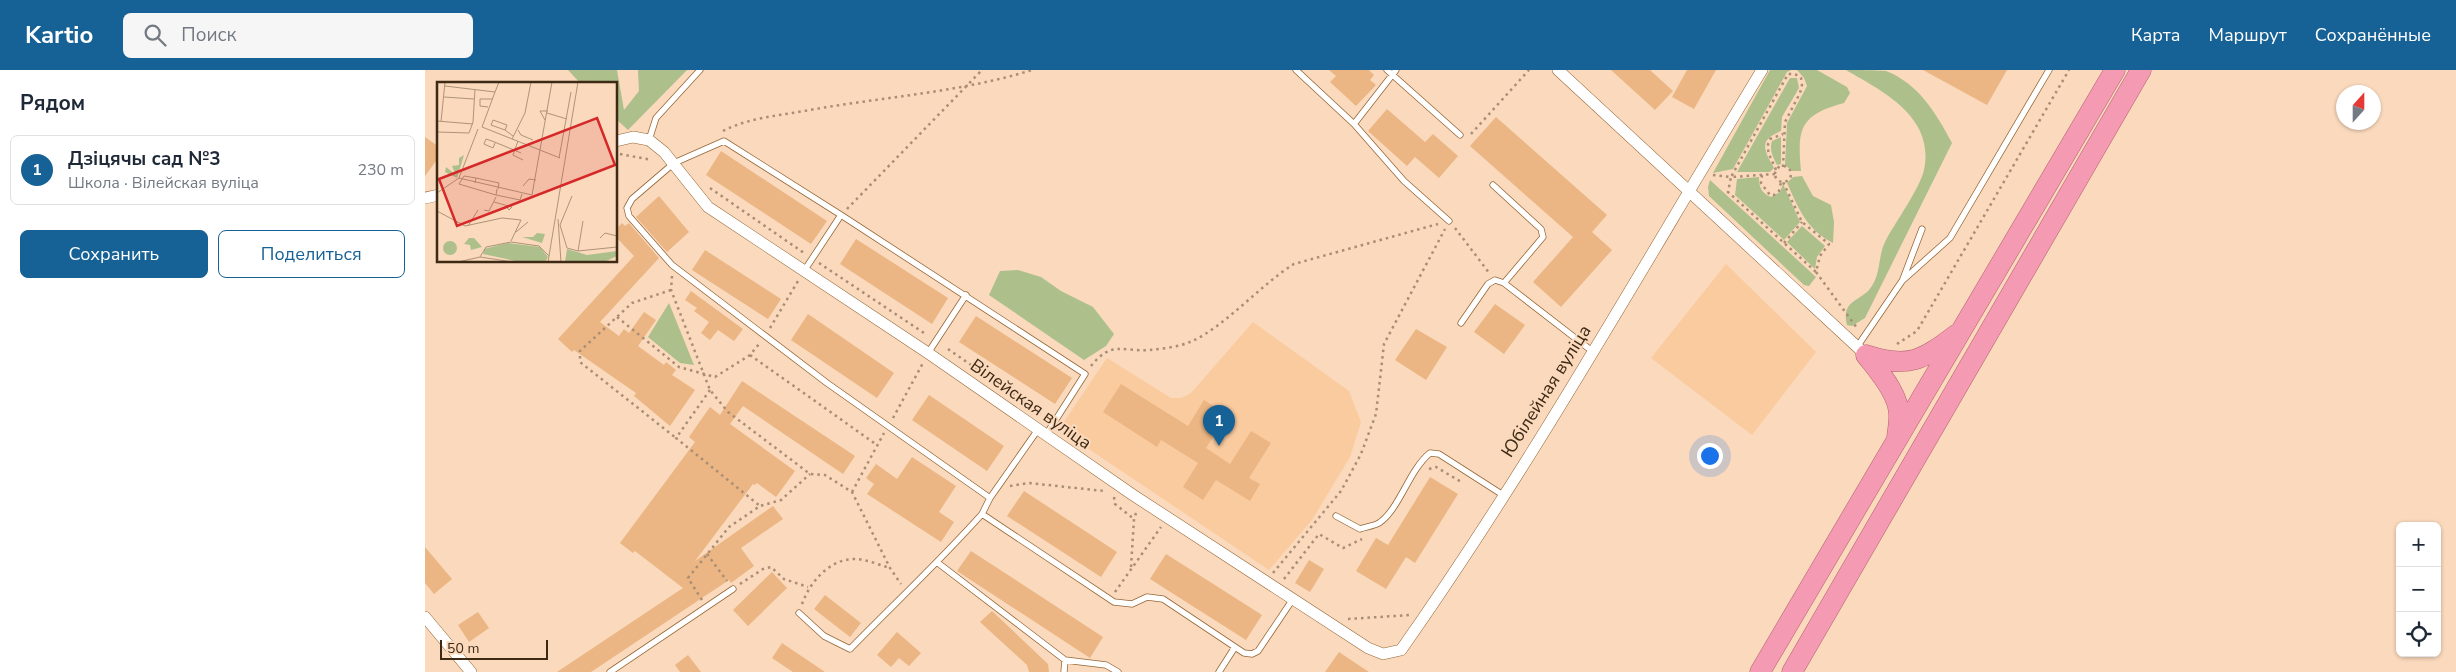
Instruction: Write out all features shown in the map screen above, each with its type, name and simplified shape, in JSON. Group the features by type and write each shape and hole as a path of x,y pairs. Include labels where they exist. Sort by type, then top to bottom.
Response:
{"highway":[{"path":"1760,672 2115,70"},
{"path":"1792,672 2141,70"},
{"path":"1865,350 1889,362 1904,362 1923,358 1963,330"},
{"path":"1865,350 1898,406 1899,417 1895,444"}],"street":[{"path":"1558,70 1865,350"},
{"name":"Юбілейная вуліца","path":"1430,608 1592,351 1762,70"},
{"path":"617,141 633,136 649,140"},
{"name":"Вілейская вуліца","path":"649,140 673,163 708,207 928,353 1133,495 1368,648 1383,654 1401,650 1430,608"},
{"path":"425,617 471,672"}],"lane":[{"path":"649,140 656,118 700,70"},
{"path":"1296,70 1354,124 1404,182 1449,221"},
{"path":"1387,70 1394,72 1460,135"},
{"path":"1902,281 1950,238 2049,70"},
{"path":"1354,124 1394,72"},
{"path":"799,613 823,636 850,649 906,592 938,563 982,514 996,489 1041,433 1053,422 1085,374 967,295 723,141 673,163 632,199 627,208 629,216 672,264 764,336 887,427 990,498"},
{"path":"1493,185 1541,230 1543,237 1504,283"},
{"path":"804,271 841,216"},
{"path":"1865,350 1902,281 1922,229"},
{"path":"1461,323 1488,284 1495,280 1504,283 1592,351"},
{"path":"928,353 967,295"},
{"path":"1336,516 1360,529 1379,523 1389,512 1422,460 1430,453 1439,454 1503,495"},
{"path":"982,514 1114,602 1132,604 1147,597 1163,599 1235,647 1252,654 1258,650 1293,599"},
{"path":"938,563 1065,660 1106,665 1118,672"},
{"path":"610,672 733,589"},
{"path":"1219,672 1235,647"},
{"path":"1064,672 1065,660"}],"path":[{"path":"841,216 982,70"},
{"path":"719,134 740,123 847,103 965,88 1032,70"},
{"path":"1471,134 1529,70"},
{"path":"1783,167 1785,122 1803,85 1801,78 1795,74 1788,74 1731,177 1728,192 1816,272 1841,303 1865,350 1917,331 2069,70"},
{"path":"1777,170 1769,154 1768,143 1774,136 1783,134"},
{"path":"617,154 673,163"},
{"path":"1775,174 1777,170 1783,167"},
{"path":"1782,182 1788,180 1790,175 1789,170 1783,167"},
{"path":"1775,174 1782,182 1802,222 1829,244 1820,256 1816,272"},
{"path":"1731,177 1775,174"},
{"path":"1762,175 1761,183 1769,195 1775,195 1779,191 1782,182"},
{"path":"708,186 1053,422"},
{"path":"1449,221 1495,280"},
{"path":"1085,374 1100,355 1119,348 1148,350 1190,342 1211,330 1278,274 1294,264 1449,221"},
{"path":"1265,581 1303,540 1341,491 1361,454 1375,414 1384,344 1449,221"},
{"path":"1784,243 1802,222"},
{"path":"672,264 671,290 710,390 728,412 810,474 825,475 852,492 890,568 906,592"},
{"path":"617,317 679,367 715,377 750,355 764,336 804,271"},
{"path":"671,290 632,303 580,351 581,362 760,506"},
{"path":"852,492 928,353"},
{"path":"750,355 877,445"},
{"path":"676,438 710,390"},
{"path":"1423,476 1428,469 1436,466 1467,486"},
{"path":"706,606 688,578 729,527 760,506 781,500 810,474"},
{"path":"996,489 1029,483 1133,495"},
{"path":"1113,492 1115,504 1134,519 1131,568"},
{"path":"1110,599 1168,518"},
{"path":"1277,589 1319,534 1343,548 1371,536"},
{"path":"707,554 733,589 763,569 771,567 784,579 808,587"},
{"path":"799,613 808,587 834,563 856,559 890,568"},
{"path":"1326,621 1413,615 1430,608"}],"shaded area":[{"path":"1726,264 1816,352 1752,435 1651,358"},
{"path":"1253,322 1349,391 1361,422 1350,457 1312,520 1269,570 1059,429 1107,358 1171,398 1181,398 1191,393"}],"green space":[{"path":"568,70 617,70 624,110 639,91 638,70 687,70 628,130 617,120 617,82 579,82"},
{"path":"1770,70 1791,70 1787,72 1733,169 1713,173"},
{"path":"1797,70 1817,70 1847,87 1850,93 1844,103 1810,118 1801,134 1801,171 1792,171 1785,165 1787,123 1807,86 1804,78"},
{"path":"1846,70 1886,71 1898,77 1917,92 1933,110 1952,143 1865,318 1852,326 1847,325 1846,311 1852,303 1869,290 1876,278 1883,246 1913,196 1922,177 1925,151 1922,135 1914,121 1903,108 1876,87"},
{"path":"1790,78 1797,78 1799,88 1782,117 1781,131 1769,138 1765,146 1774,168 1770,172 1737,172"},
{"path":"1781,137 1781,164 1777,165 1772,153 1771,144 1772,141"},
{"path":"1802,176 1813,196 1831,205 1834,222 1833,243 1816,231 1804,218 1791,192 1787,183 1793,177"},
{"path":"1759,177 1761,189 1771,197 1780,192 1783,184 1800,222 1784,240 1735,195 1737,179"},
{"path":"1710,180 1816,277 1809,286 1804,285 1709,196 1708,187"},
{"path":"1802,226 1825,246 1817,257 1815,269 1787,242"},
{"path":"1018,270 1041,277 1061,291 1093,307 1114,334 1106,346 1084,360 989,295 1000,271"},
{"path":"669,303 694,365 680,363 648,337"}],"building":[{"path":"1329,70 1369,70 1374,75 1370,80 1376,85 1356,106 1330,82 1336,76"},
{"path":"1611,70 1650,70 1673,91 1655,110"},
{"path":"1687,70 1716,70 1694,109 1672,97"},
{"path":"1923,70 2007,70 1987,105"},
{"path":"1387,109 1425,142 1433,134 1458,156 1439,178 1415,157 1407,166 1368,131"},
{"path":"1496,117 1607,215 1592,232 1612,250 1561,307 1533,282 1573,237 1470,146"},
{"path":"425,137 437,146 437,160 425,176"},
{"path":"721,151 827,221 811,244 706,175"},
{"path":"659,196 689,232 667,252 636,217"},
{"path":"622,223 625,226 629,223 659,258 600,322 619,336 624,329 629,333 644,312 656,320 638,346 664,365 666,362 676,370 672,375 695,390 670,426 634,396 636,393 574,350 572,352 558,339 634,256 617,238 617,228"},
{"path":"856,239 948,298 932,324 840,264"},
{"path":"705,250 781,299 768,319 692,270"},
{"path":"691,291 743,329 734,341 718,330 710,340 701,333 709,322 694,311 697,308 685,300"},
{"path":"1495,304 1525,325 1504,354 1474,332"},
{"path":"808,314 894,373 877,398 791,340"},
{"path":"976,316 1072,378 1055,404 959,342"},
{"path":"1416,329 1447,347 1426,380 1395,360"},
{"path":"742,381 855,456 843,474 743,406 730,424 795,471 776,497 757,483 753,484 695,561 773,506 783,519 741,548 754,566 731,583 729,580 591,672 557,672 683,588 635,551 633,553 620,543 695,442 689,437 710,407 720,415"},
{"path":"1121,384 1188,426 1204,400 1227,415 1206,448 1230,464 1251,431 1271,443 1249,478 1260,484 1250,501 1216,480 1203,500 1183,487 1198,463 1161,440 1157,447 1103,412"},
{"path":"929,395 1004,446 987,471 912,420"},
{"path":"912,457 956,486 939,512 954,522 941,542 867,494 874,484 866,478 876,464 897,479"},
{"path":"1430,477 1458,494 1415,563 1406,557 1386,589 1356,571 1376,538 1388,545"},
{"path":"1024,491 1117,552 1101,577 1007,516"},
{"path":"425,547 452,579 434,594 425,583"},
{"path":"971,551 1103,637 1090,658 957,571"},
{"path":"1166,554 1262,615 1246,640 1150,579"},
{"path":"1309,560 1324,569 1310,592 1295,583"},
{"path":"772,572 787,588 748,626 733,610"},
{"path":"825,595 861,623 850,637 814,609"},
{"path":"992,611 1048,664 1049,672 1029,672 1027,665 980,622"},
{"path":"478,612 489,628 469,642 458,625"},
{"path":"897,632 921,653 909,666 899,658 891,667 877,655"},
{"path":"782,643 825,672 793,672 772,658"},
{"path":"1339,652 1369,672 1325,672"},
{"path":"688,655 701,672 680,672 675,665"}],"place":[{"name":"Дзіцячы сад №3","path":"1219,446"}]}
